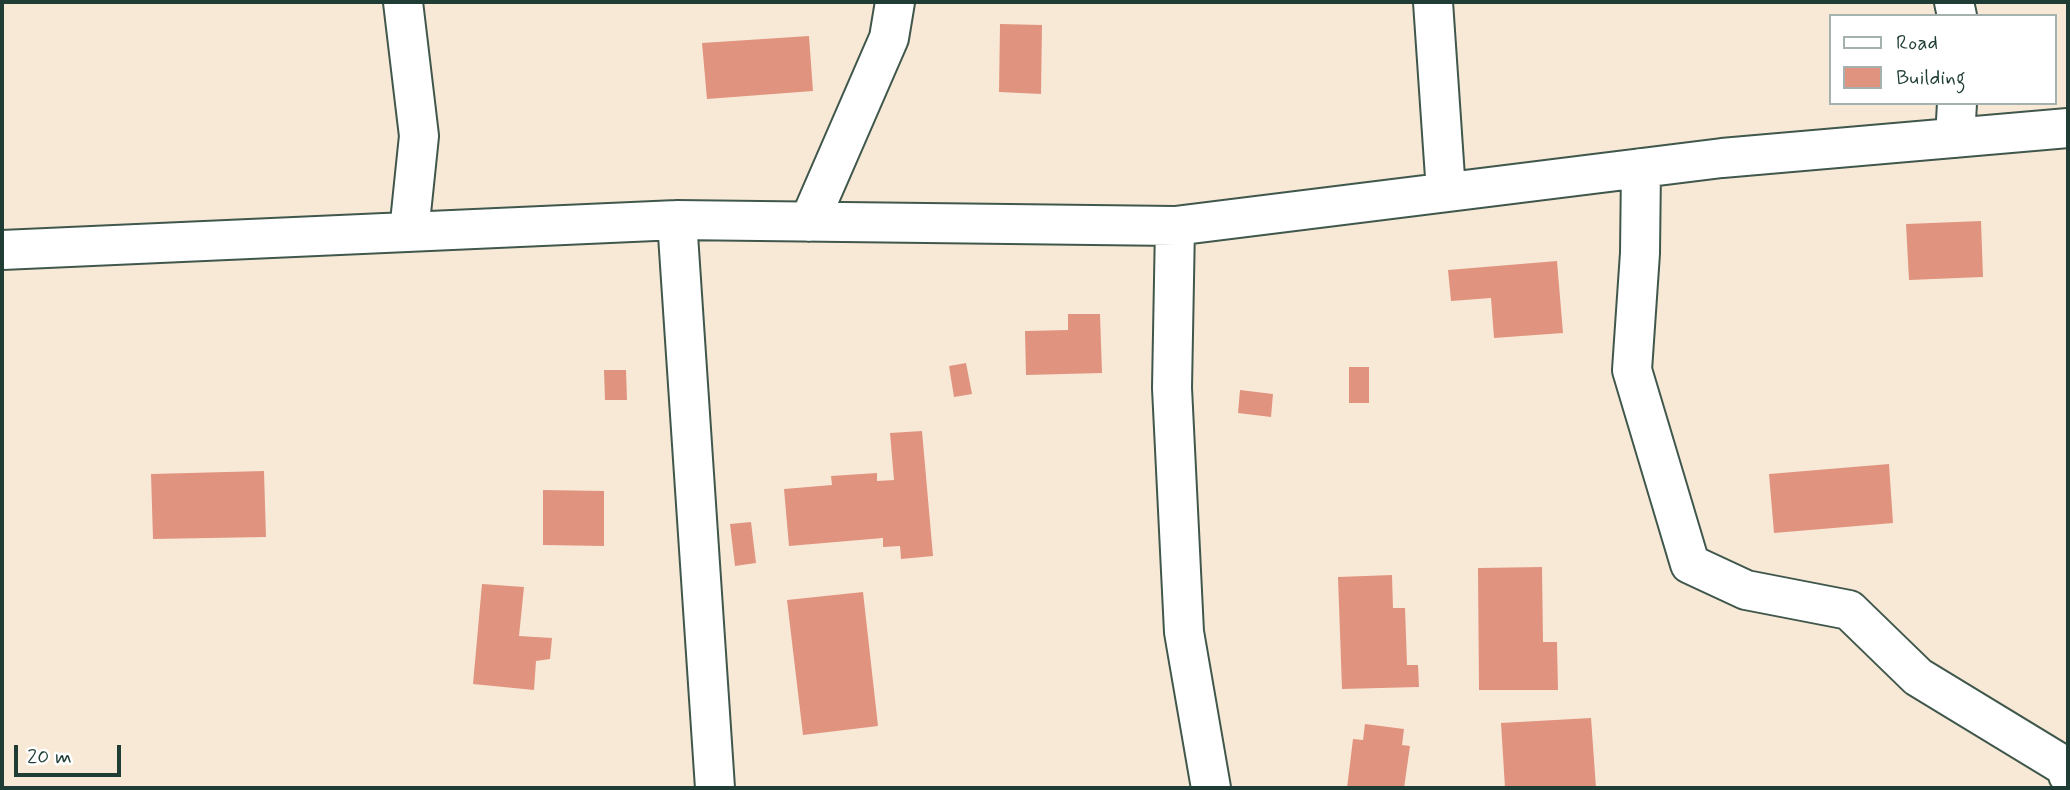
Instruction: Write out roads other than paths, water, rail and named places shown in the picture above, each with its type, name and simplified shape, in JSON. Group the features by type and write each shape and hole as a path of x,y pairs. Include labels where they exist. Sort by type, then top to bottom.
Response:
{"street":[{"path":"403,2 419,136 409,232"},
{"path":"809,222 889,38 895,2"},
{"path":"1433,2 1446,192"},
{"path":"2,250 677,220 1175,226 1722,158 1956,121 2068,128"},
{"path":"1641,168 1640,253 1632,370 1690,564 1746,590 1849,610 1918,677 2066,767 2068,775"},
{"path":"677,220 715,788"},
{"path":"1175,226 1172,388 1184,632 1211,788"}]}
